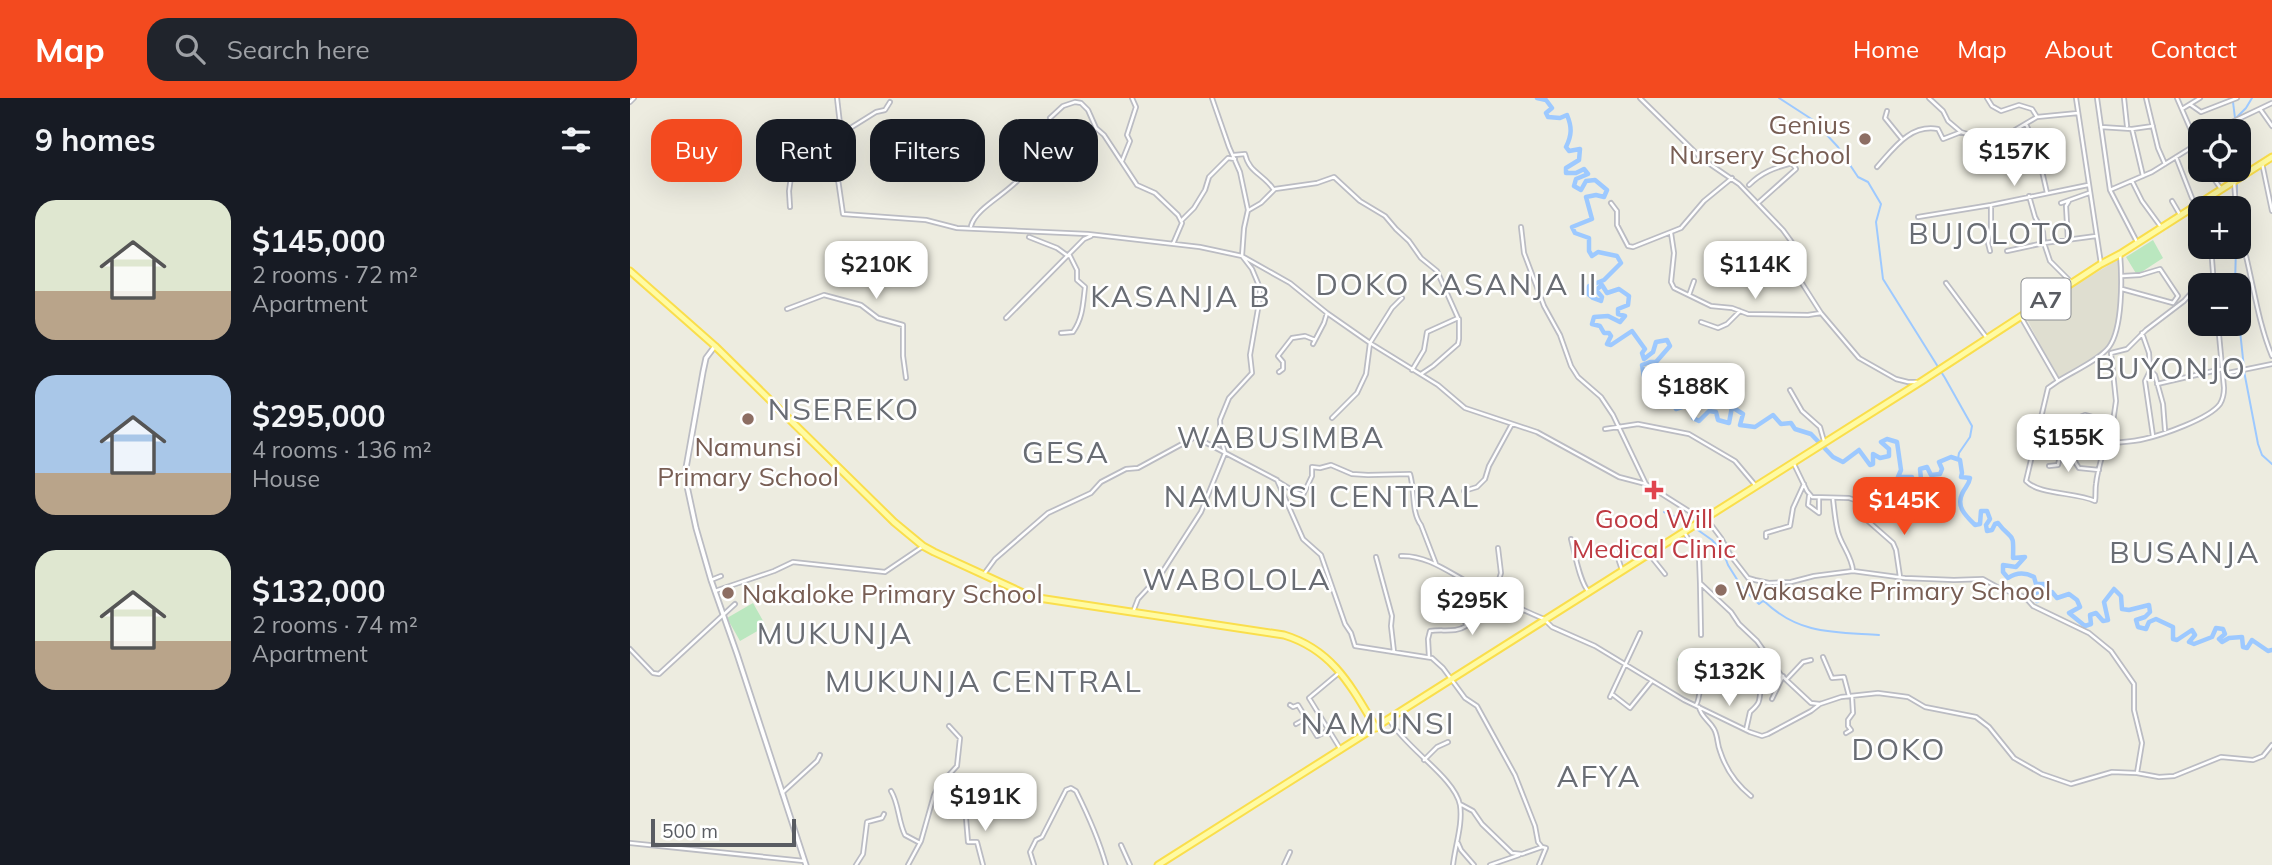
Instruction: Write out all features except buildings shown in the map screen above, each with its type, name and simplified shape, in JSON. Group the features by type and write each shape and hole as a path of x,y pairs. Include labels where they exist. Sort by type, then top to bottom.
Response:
{"main road":[{"name":"A7","path":"2251,170 2272,157"},
{"name":"A7","path":"2212,196 2232,182"},
{"name":"A7","path":"1158,865 2188,211"},
{"path":"630,271 715,346 894,522 923,545 1032,597 1296,639 1324,654 1340,672 1376,728"}],"street":[{"path":"630,102 634,98"},
{"path":"837,98 839,119"},
{"path":"1081,103 1082,98"},
{"path":"1122,161 1130,141 1127,135 1136,107 1132,98"},
{"path":"1133,612 1138,599 1161,574 1201,512 1226,453 1221,439 1220,420 1229,398 1252,373 1250,355 1259,303 1257,279 1242,256 1248,210 1240,172 1212,98"},
{"path":"1640,98 1701,158 1732,178 1794,244 1798,277 1821,313 1862,360 1896,379 1922,381"},
{"path":"1930,98 1936,100 1948,121 1961,132 1992,141 2037,117 2078,113"},
{"path":"1987,98 2001,111 2021,105 2032,109 2037,117"},
{"path":"2076,98 2101,264"},
{"path":"2097,98 2110,190 2137,242"},
{"path":"2124,98 2127,128"},
{"path":"2146,98 2158,148 2165,164"},
{"path":"2177,98 2188,124"},
{"path":"2182,109 2200,98"},
{"path":"2191,104 2201,112 2237,98"},
{"path":"856,124 876,112 885,110 890,102"},
{"path":"1050,118 1063,106 1075,102 1081,103 1088,110 1096,128 1104,135 1137,185 1155,193 1178,215 1182,223 1173,244"},
{"path":"2239,119 2272,103"},
{"path":"2260,109 2272,126"},
{"path":"1887,111 1885,118 1902,139"},
{"path":"2026,124 2037,149 2047,193"},
{"path":"2100,127 2132,129 2153,126"},
{"path":"1877,167 1902,139 1925,128 1939,130 1943,139 1961,132"},
{"path":"2132,129 2143,176"},
{"path":"2110,190 2143,176 2188,150"},
{"path":"1181,221 1194,208 1214,171 1237,153 1245,154 1249,167 1274,190"},
{"path":"2176,157 2191,196"},
{"path":"1749,184 1761,173 1774,167 1792,163 1796,169 1758,203"},
{"path":"2262,163 2272,211"},
{"path":"1248,210 1261,203 1274,190 1317,183 1334,177 1360,201 1385,216 1421,258 1437,271 1458,318 1458,344 1421,374"},
{"path":"1611,203 1617,211 1617,225 1629,246 1681,228 1704,201 1732,178"},
{"path":"2132,181 2161,227"},
{"path":"790,182 790,207"},
{"path":"838,182 843,214 926,220 957,228 1094,235 1173,244 1242,256 1290,283 1327,313 1421,374 1465,408 1537,432 1619,477 1646,484 1705,519 1750,579 1774,583 1853,571 1900,577 1983,579 2003,590 2025,597 2033,606 2091,635 2112,652 2134,684 2134,710 2142,743 2137,773"},
{"path":"971,228 971,222 981,211 1016,182"},
{"path":"2216,182 2221,189"},
{"path":"1918,217 2088,185"},
{"path":"2068,241 2066,206 2074,197 2089,193"},
{"path":"2029,196 2052,264 2072,283"},
{"path":"2061,203 2069,201"},
{"path":"2172,201 2180,215"},
{"path":"1990,251 1988,243 1991,205"},
{"path":"1521,227 1524,253 1544,306 1564,343 1571,366 1578,377 1601,397 1620,428 1646,484"},
{"path":"1671,233 1674,257 1671,285 1689,295 1711,306 1748,314 1821,313"},
{"path":"1006,318 1084,239 1094,235"},
{"path":"2007,251 2096,236"},
{"path":"1029,237 1069,255 1077,270 1077,280 1085,287 1085,304 1080,320 1073,332 1061,333"},
{"path":"2120,254 2122,289 2118,317 2109,346 2048,388 2026,481 2036,488 2095,501 2096,483 2108,444 2116,401 2111,353 2127,349 2142,333 2188,297"},
{"path":"2247,259 2263,336 2272,356"},
{"path":"1765,269 1796,269"},
{"path":"2122,276 2140,275 2160,269 2178,296 2173,303 2122,289"},
{"path":"1689,295 1693,281"},
{"path":"1946,283 1987,338"},
{"path":"788,309 824,295 861,305 878,318 903,326 902,356 906,378"},
{"path":"1332,418 1354,396 1368,366 1370,343 1391,308 1402,298"},
{"path":"1701,322 1714,328 1722,327 1740,312"},
{"path":"1279,372 1283,369 1283,362 1278,356 1292,338 1305,336 1314,342 1327,313"},
{"path":"2021,317 2058,381"},
{"path":"1412,370 1424,350 1427,332 1458,318"},
{"path":"2263,331 2272,330"},
{"path":"2142,333 2149,353 2150,370 2145,381 2153,436"},
{"path":"2108,444 2153,436 2205,416 2217,408 2224,396 2219,336"},
{"path":"630,843 805,863 711,580 696,528 686,478 706,358 715,346"},
{"path":"2157,384 2272,365"},
{"path":"2150,370 2155,376 2163,404 2165,432"},
{"path":"1790,390 1799,408 1820,426 1822,445"},
{"path":"2099,470 2077,466 2072,442 2073,423 2078,417 2086,415 2110,421 2108,444"},
{"path":"1464,491 1477,487 1485,479 1489,466 1512,424"},
{"path":"1605,429 1638,424 1689,434 1735,461 1755,486"},
{"path":"984,575 995,559 1048,513 1091,493 1101,482 1126,470 1138,468 1195,438 1303,495 1312,476 1312,467 1331,465 1352,474 1409,474 1417,520 1436,564"},
{"path":"2049,466 2058,465 2063,443 2068,440 2072,442"},
{"path":"1793,463 1809,495 1808,505 1820,513 1819,498"},
{"path":"1277,480 1303,538 1321,555 1355,646 1429,657 1443,668 1465,698 1477,706 1515,775 1535,826 1538,842 1546,848 1539,865"},
{"path":"1766,537 1766,533 1790,526 1793,508 1804,484"},
{"path":"1809,495 1853,499 1868,522 1888,537 1896,548 1900,577"},
{"path":"1833,499 1836,529 1851,558 1853,571"},
{"path":"1684,532 1699,556 1701,635"},
{"path":"1571,539 1575,559 1581,570 1581,581 1590,592"},
{"path":"715,591 793,562 884,572 923,545"},
{"path":"1614,546 1623,571"},
{"path":"1494,596 1501,573 1498,548"},
{"path":"1649,554 1665,574"},
{"path":"1401,556 1436,564 1494,596 1544,619 1560,631 1595,646 1697,706 1759,735 1768,734 1820,704 1850,696 1878,693 1908,697 1925,706 1980,719 2014,758 2042,774 2071,785 2109,772 2168,777 2221,757 2253,760 2263,756 2272,745"},
{"path":"1376,557 1392,616 1394,652"},
{"path":"711,580 721,576"},
{"path":"1700,583 1729,610 1785,677 1810,702 1820,704"},
{"path":"1429,657 1430,631 1449,631 1464,628 1466,625 1453,600 1455,589 1465,585"},
{"path":"630,649 653,673 659,674 735,604"},
{"path":"1640,633 1611,696 1630,708 1652,681"},
{"path":"1823,657 1832,677 1844,677 1850,696 1853,712 1848,721 1851,730 1846,733"},
{"path":"1772,699 1785,677 1803,662 1811,660"},
{"path":"1340,672 1309,698 1341,750"},
{"path":"1702,676 1697,706 1716,732 1723,758 1735,783 1751,796"},
{"path":"1745,730 1751,710 1756,708 1759,702 1761,686"},
{"path":"1290,705 1298,705 1317,736 1329,730"},
{"path":"1296,724 1306,718"},
{"path":"1390,719 1398,734 1451,784 1460,804 1453,865"},
{"path":"908,865 920,843 938,787 957,766 956,746 960,738 949,726"},
{"path":"1424,760 1437,747 1448,742"},
{"path":"782,793 817,761 820,755"},
{"path":"1034,865 1030,852 1036,840 1042,837 1066,790 1071,788 1076,791 1083,805 1100,843 1106,865"},
{"path":"891,791 905,835 920,843"},
{"path":"1460,804 1473,811 1482,824 1512,853 1522,854"},
{"path":"965,806 968,842 978,842 984,865"},
{"path":"892,814 898,810"},
{"path":"856,865 862,855 867,822 882,818 884,814"},
{"path":"919,819 927,823"},
{"path":"891,823 899,820"},
{"path":"864,842 869,839"},
{"path":"1457,839 1461,850 1474,865"},
{"path":"1121,845 1130,865"},
{"path":"1490,865 1542,847"},
{"path":"1284,865 1290,852"}],"shaded area":[{"path":"2119,259 2121,271 2118,317 2109,346 2058,380 2025,315"}],"green space":[{"path":"2153,240 2163,258 2137,275 2126,257"},
{"path":"753,603 766,626 740,641 727,618"},
{"path":"1697,653 1700,681 1685,685 1677,659"}],"waterway":[{"path":"1537,98 1546,100 1552,108 1546,113 1548,117 1560,118 1567,115 1571,131 1566,147 1569,151 1580,149 1579,160 1566,168 1566,173 1576,173 1584,169 1588,174 1576,179 1574,186 1581,190 1586,181 1595,180 1607,190 1604,197 1586,197 1592,219 1572,227 1575,233 1589,238 1589,251 1592,256 1598,252 1617,256 1621,263 1604,280 1589,286 1586,292 1601,301 1602,297 1596,290 1602,285 1607,293 1619,289 1629,296 1628,305 1618,309 1618,314 1625,316 1620,322 1608,316 1594,317 1592,324 1600,326 1604,333 1609,333 1611,336 1607,344 1611,345 1632,331 1645,349 1642,353 1644,359 1653,352 1656,342 1667,340 1670,346 1656,362 1642,365 1644,377 1651,379 1670,366 1677,369 1673,381 1680,385 1682,391 1672,402 1676,409 1688,405 1694,407 1693,418 1699,421 1709,411 1716,412 1718,420 1729,423 1732,407 1743,414 1740,425 1755,427 1773,415 1781,424 1791,423 1795,429 1811,434 1833,457 1843,462 1859,450 1870,465 1873,464 1873,454 1880,458 1889,456 1889,449 1881,442 1887,439 1897,442 1901,470 1898,477 1912,477 1914,488 1919,490 1924,485 1920,469 1927,467 1931,475 1940,474 1942,469 1939,462 1951,457 1960,460 1961,477 1970,478 1960,499 1963,511 1975,525 1980,524 1981,511 1987,511 1990,519 1986,525 1987,531 1992,530 1998,523 2011,537 2013,558 2025,557 2016,567 2003,565 2003,572 2008,578 2027,574 2034,577 2036,584 2044,584 2042,590 2032,595 2037,601 2052,592 2057,598 2069,594 2077,600 2080,607 2069,613 2085,626 2091,624 2090,615 2096,613 2103,621 2108,620 2104,602 2114,589 2121,596 2122,609 2149,605 2150,612 2136,620 2138,627 2146,629 2149,622 2156,619 2173,627 2173,639 2177,640 2192,630 2195,635 2189,642 2194,644 2212,637 2216,628 2223,629 2225,634 2219,639 2222,642 2229,638 2242,637 2243,647 2247,648 2252,640 2268,651 2272,650"},
{"path":"1779,98 1813,120 1838,147 1858,177 1868,182 1881,204 1876,222 1883,279 1972,426 1970,437 1958,459"},
{"path":"2235,119 2252,98"},
{"path":"2233,102 2235,118"},
{"path":"2237,183 2237,196"},
{"path":"2235,273 2236,259"},
{"path":"2241,336 2244,368"},
{"path":"2244,371 2258,444 2262,455 2272,464"},
{"path":"1770,474 1789,462"},
{"path":"1664,512 1691,524"},
{"path":"1695,528 1723,552 1743,589 1759,604 1763,601 1791,621 1819,630 1879,635"}],"place":[{"name":"Genius Nursery School","path":"1865,139"},
{"name":"Namunsi Primary School","path":"748,419"},
{"name":"Good Will Medical Clinic","path":"1654,490"},
{"name":"Wakasake Primary School","path":"1721,590"},
{"name":"Nakaloke Primary School","path":"728,593"}],"district":[{"name":"BUJOLOTO","path":"1992,233"},
{"name":"DOKO KASANJA II","path":"1457,284"},
{"name":"KASANJA B","path":"1181,296"},
{"name":"BUYONJO","path":"2171,368"},
{"name":"NSEREKO","path":"844,409"},
{"name":"WABUSIMBA","path":"1281,437"},
{"name":"GESA","path":"1066,452"},
{"name":"NAMUNSI CENTRAL","path":"1322,496"},
{"name":"BUSANJA","path":"2185,552"},
{"name":"WABOLOLA","path":"1237,579"},
{"name":"MUKUNJA","path":"835,633"},
{"name":"MUKUNJA CENTRAL","path":"984,681"},
{"name":"NAMUNSI","path":"1378,723"},
{"name":"DOKO","path":"1899,749"},
{"name":"AFYA","path":"1599,776"}]}
